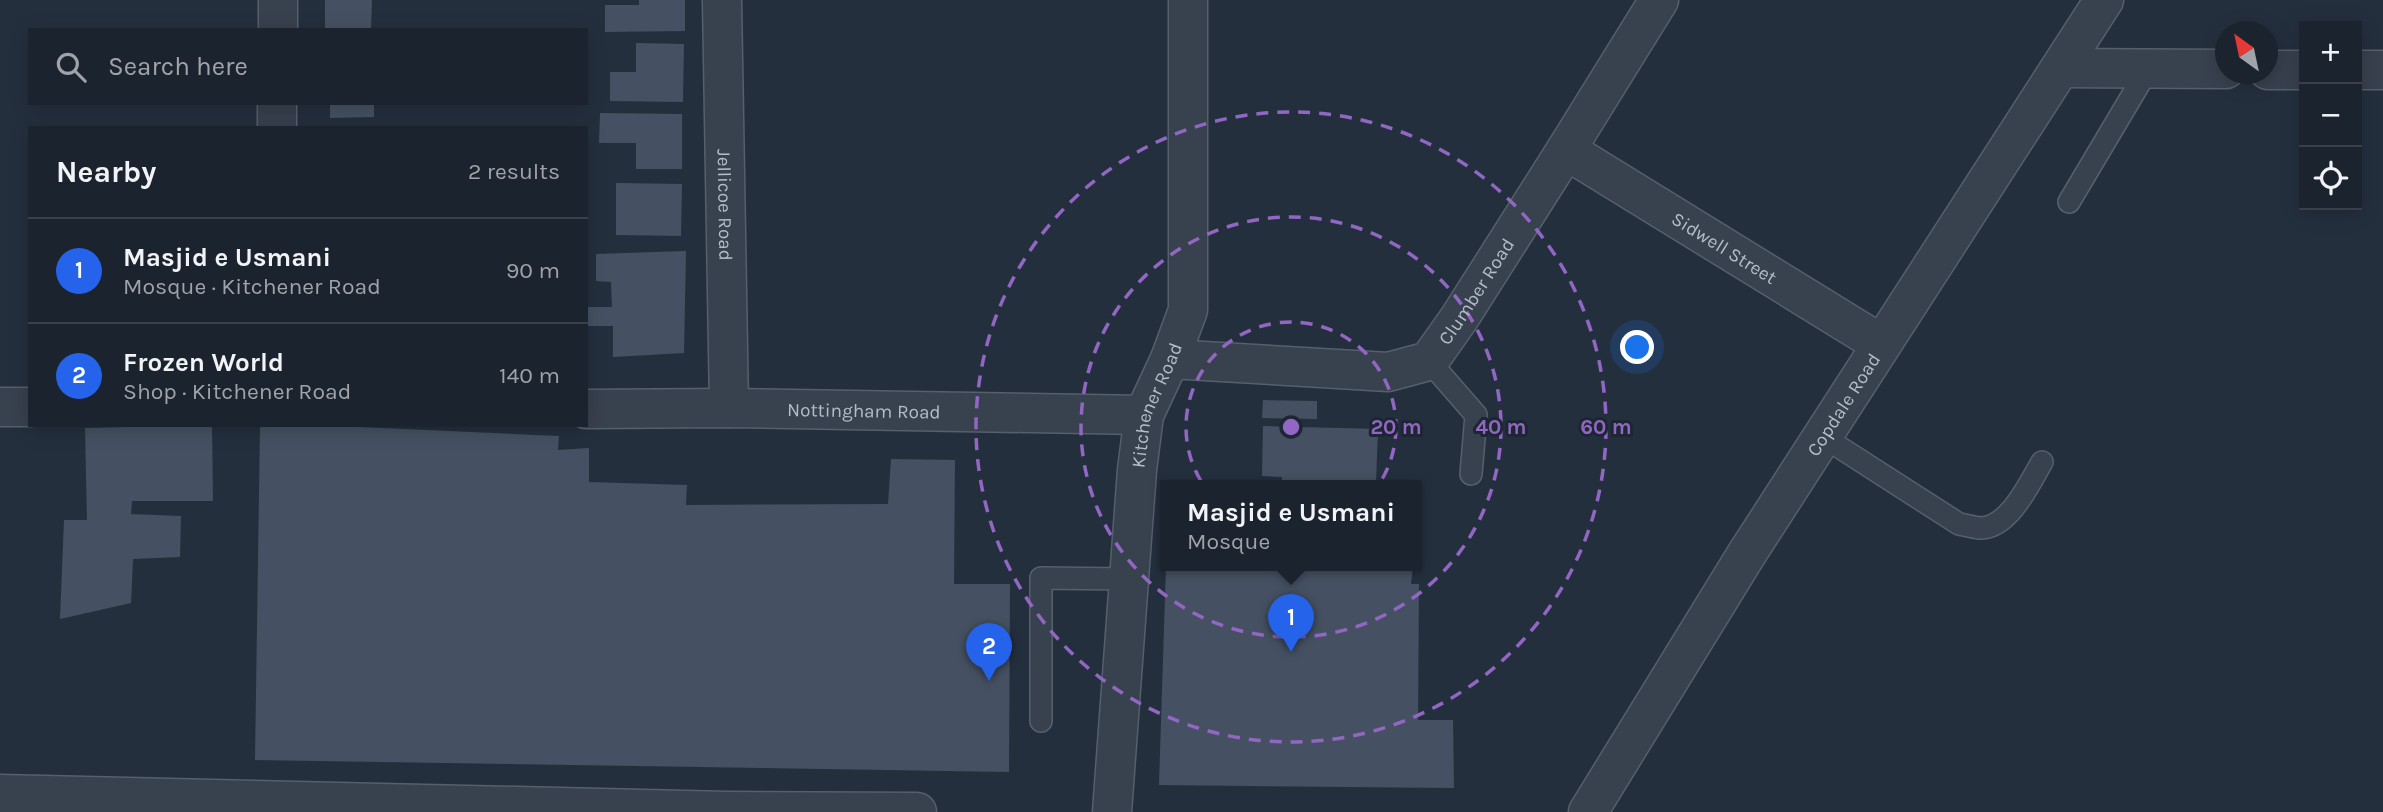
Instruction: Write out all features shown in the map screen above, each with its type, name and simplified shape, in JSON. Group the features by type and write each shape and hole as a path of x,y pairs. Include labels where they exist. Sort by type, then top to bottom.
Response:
{"street":[{"path":"278,0 278,28"},
{"name":"Jellicoe Road","path":"722,0 729,408"},
{"name":"Kitchener Road","path":"1112,812 1144,415 1170,359 1188,310 1188,0"},
{"name":"Clumber Road","path":"1170,359 1388,372 1429,361 1460,317 1659,0"},
{"name":"Copdale Road","path":"1588,812 1822,436 2104,0"},
{"path":"2061,68 2215,69"},
{"path":"2278,69 2299,70"},
{"path":"2362,70 2383,70"},
{"path":"277,126 278,105"},
{"name":"Sidwell Street","path":"1566,150 1881,344"},
{"path":"0,407 28,407"},
{"name":"Nottingham Road","path":"588,408 1144,415"},
{"path":"21,800 918,812"}],"lane":[{"path":"2068,202 2148,69"},
{"path":"1429,361 1476,415 1471,474"},
{"path":"1822,436 1959,524 1983,528 2000,521 2019,502 2042,462"},
{"path":"1041,721 1041,578 1129,579"}],"building":[{"path":"325,0 372,0 371,28 325,28"},
{"path":"639,0 685,0 685,31 605,32 605,5 639,5"},
{"path":"636,43 684,44 683,102 610,101 610,72 636,72"},
{"path":"330,105 374,105 374,117 330,118"},
{"path":"600,113 682,114 682,169 636,169 636,143 599,143"},
{"path":"616,183 682,184 681,236 616,235"},
{"path":"686,251 684,353 613,357 613,326 588,326 588,307 612,307 611,282 596,281 596,254"},
{"path":"1263,400 1317,401 1317,419 1262,418"},
{"path":"1263,426 1378,429 1376,480 1282,480 1282,477 1262,476"},
{"path":"212,427 213,501 132,501 131,514 181,516 180,557 133,559 131,603 60,619 64,520 87,520 85,428"},
{"path":"260,427 359,427 559,436 558,450 589,448 589,482 687,485 686,505 888,504 891,459 955,460 954,584 1010,584 1009,772 255,760"},
{"path":"1166,571 1412,571 1411,584 1419,584 1418,720 1453,720 1454,788 1159,785"}],"place":[{"name":"Masjid e Usmani","path":"1291,652"},
{"name":"Frozen World","path":"989,681"}]}
